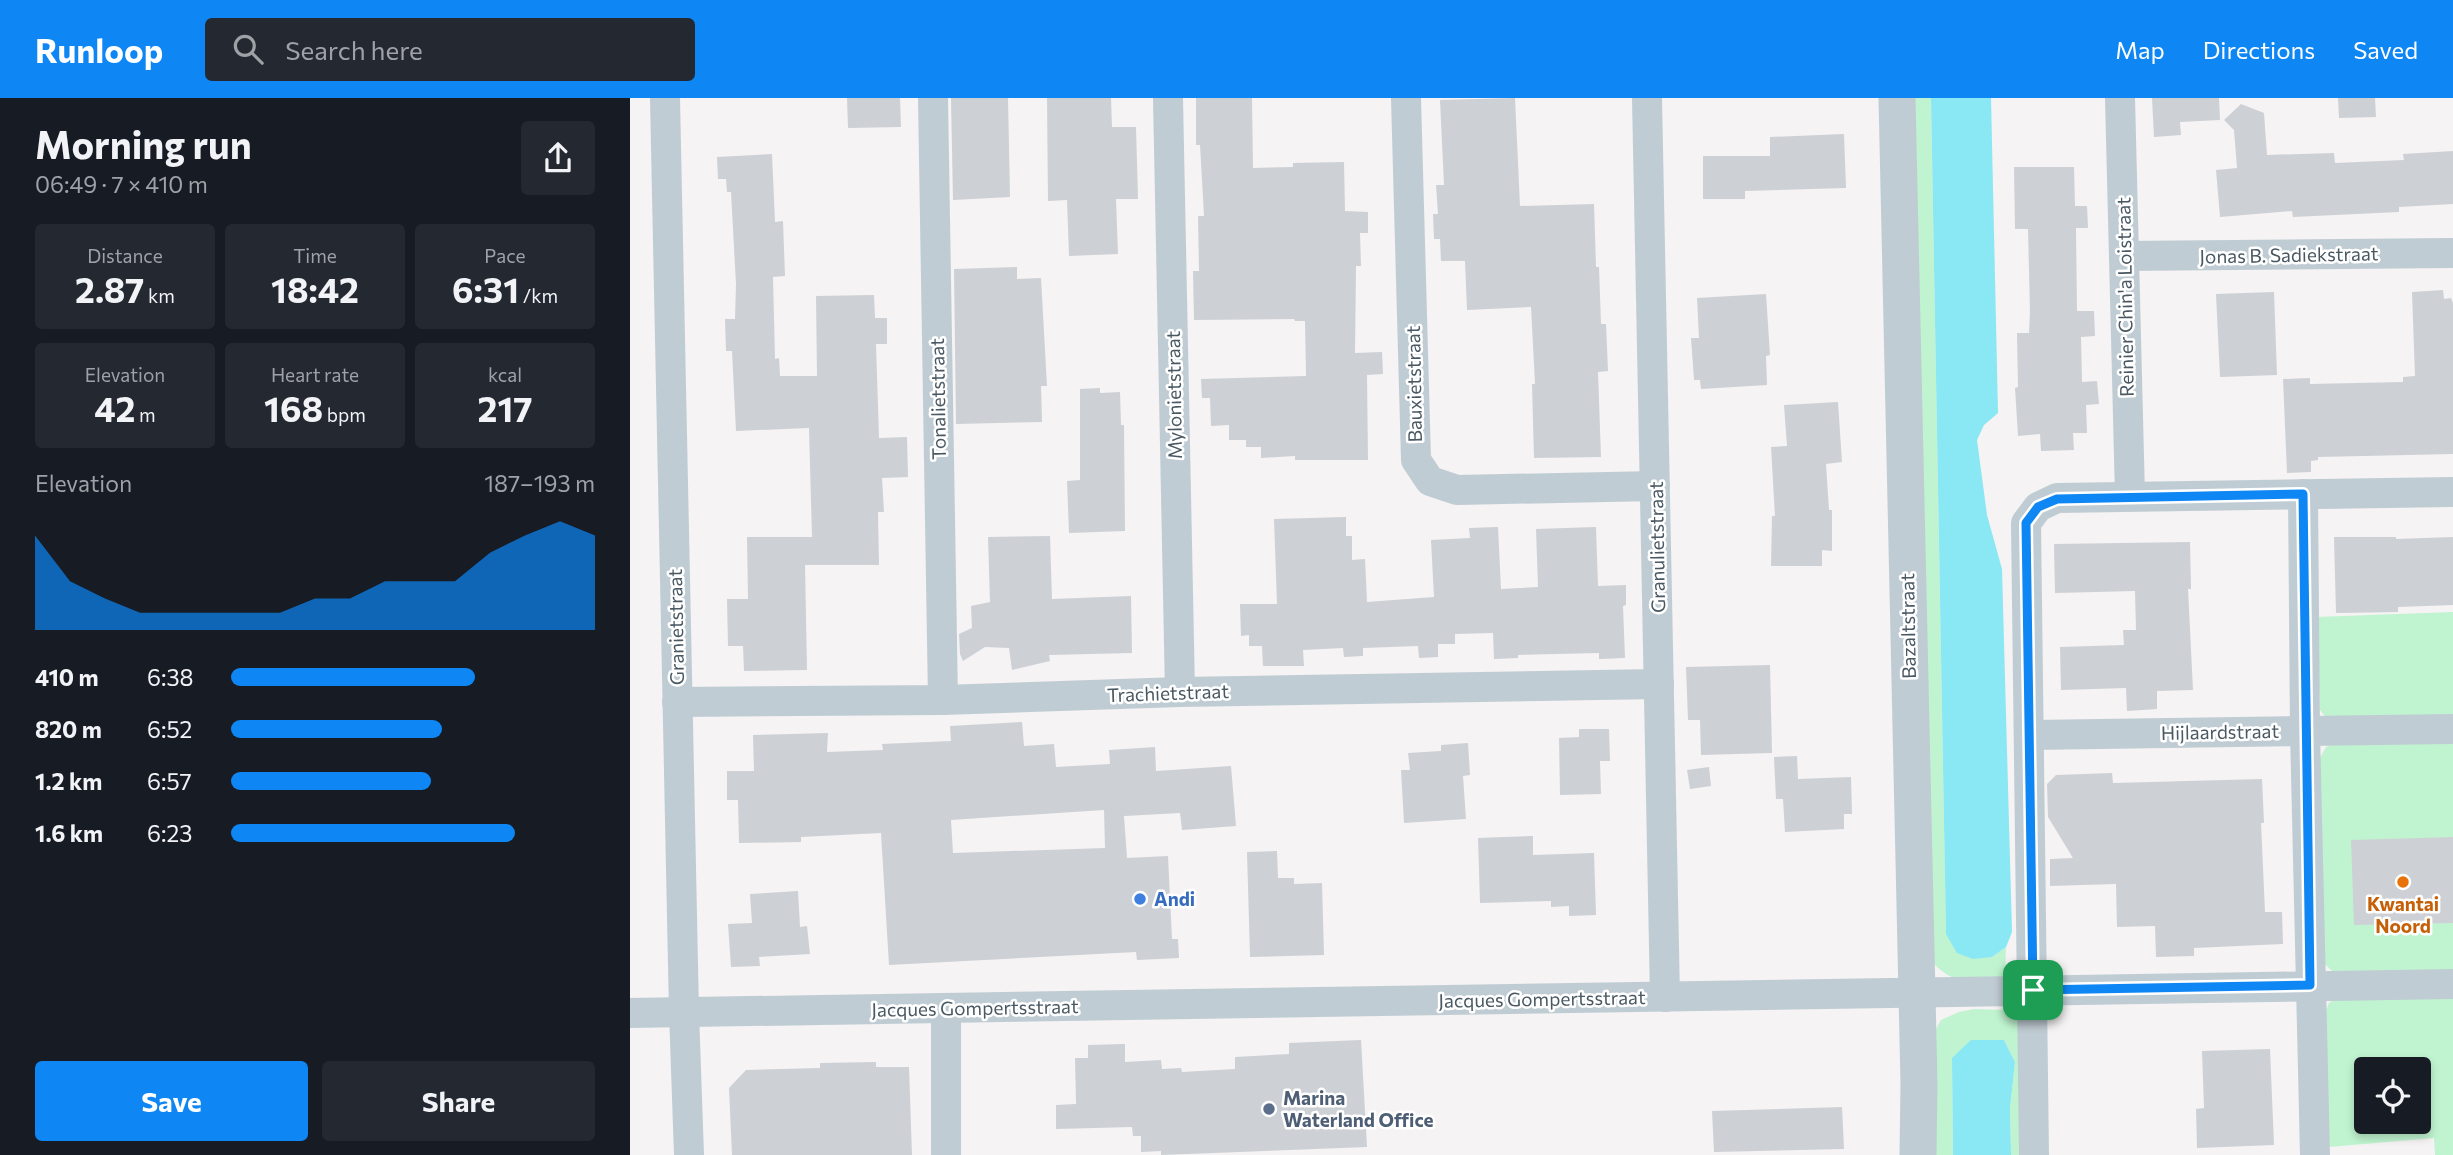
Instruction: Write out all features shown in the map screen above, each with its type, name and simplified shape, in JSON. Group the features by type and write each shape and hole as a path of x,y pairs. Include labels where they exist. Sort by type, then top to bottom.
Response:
{"street":[{"name":"Granietstraat","path":"665,98 689,1155"},
{"name":"Tonalietstraat","path":"933,98 943,701"},
{"name":"Mylonietstraat","path":"1168,98 1180,692"},
{"name":"Bauxietstraat","path":"1406,98 1416,460 1430,481 1458,490 1655,486"},
{"name":"Granulietstraat","path":"1647,98 1665,997"},
{"name":"Bazaltstraat","path":"1897,98 1918,1155"},
{"name":"Reinier Chin'a Loistraat","path":"2120,98 2130,496"},
{"name":"Jonas B. Sadiekstraat","path":"2124,256 2453,253"},
{"path":"2034,1155 2026,523 2038,507 2057,499 2453,492"},
{"path":"2303,494 2305,731 2315,1155"},
{"name":"Trachietstraat","path":"677,702 943,701 1180,692 1659,684"},
{"name":"Hijlaardstraat","path":"2030,735 2453,729"},
{"name":"Jacques Gompertsstraat","path":"630,1013 2453,984"},
{"path":"946,1008 946,1155"}],"green space":[{"path":"1910,98 1931,98 1946,934 1992,957 2006,947 2005,978 1976,981 1951,977 1934,964"},
{"path":"2453,612 2453,721 2328,720 2320,710 2316,617"},
{"path":"2453,740 2453,974 2333,972 2322,961 2319,760 2326,747 2342,741"},
{"path":"2453,998 2453,1155 2435,1155 2434,1138 2329,1147 2325,1013 2329,1003 2336,999"},
{"path":"1974,1009 2005,1010 2018,1018 2026,1155 2011,1155 2010,1108 2015,1062 2004,1040 1972,1040 1952,1058 1953,1155 1932,1155 1931,1038 1941,1020"}],"water":[{"path":"1931,98 1991,98 1998,413 1984,425 1977,440 1987,515 2002,569 2012,932 2006,947 1992,957 1973,959 1957,953 1946,934"},
{"path":"1971,1040 2004,1040 2015,1062 2010,1108 2011,1155 1953,1155 1952,1058"}],"building":[{"path":"847,98 900,98 901,127 848,128"},
{"path":"951,98 1008,98 1010,197 953,200"},
{"path":"1047,98 1111,98 1112,127 1136,127 1138,199 1116,199 1118,254 1069,256 1067,200 1048,201"},
{"path":"1196,98 1252,98 1253,168 1293,167 1293,163 1344,162 1345,211 1368,212 1368,233 1360,233 1361,266 1356,266 1355,353 1382,352 1383,374 1367,375 1368,460 1295,460 1295,456 1261,458 1261,447 1246,447 1246,440 1229,440 1229,425 1211,426 1210,398 1202,398 1201,379 1306,376 1305,321 1194,320 1193,271 1199,271 1198,216 1204,216 1200,145 1196,145"},
{"path":"1515,98 1520,206 1594,204 1596,267 1599,267 1601,324 1606,324 1608,371 1598,372 1601,457 1534,458 1532,384 1535,384 1531,307 1467,310 1465,261 1441,261 1440,239 1434,239 1433,214 1438,214 1436,185 1444,185 1440,100"},
{"path":"2152,98 2219,98 2220,120 2180,122 2181,135 2154,137"},
{"path":"2338,98 2375,98 2376,117 2339,118"},
{"path":"2241,104 2264,113 2267,155 2334,153 2335,163 2404,160 2403,154 2453,151 2453,204 2399,207 2399,212 2293,217 2292,211 2220,217 2216,170 2237,168 2234,130 2224,120"},
{"path":"1844,134 1846,188 1745,191 1745,199 1703,199 1703,156 1770,156 1770,137"},
{"path":"772,154 775,222 783,221 785,276 773,277 775,359 779,358 780,376 817,376 816,296 874,295 875,318 887,318 887,344 876,344 879,438 907,437 908,477 882,478 884,512 878,512 879,565 805,565 807,670 744,671 743,646 728,646 727,599 748,599 747,537 812,537 809,428 736,431 732,351 726,351 725,319 735,319 736,284 731,192 727,192 726,179 718,179 717,157"},
{"path":"2014,167 2074,167 2075,206 2087,206 2088,228 2076,228 2077,311 2094,311 2095,336 2081,337 2082,382 2097,381 2099,404 2086,405 2087,433 2073,433 2074,450 2041,451 2040,434 2018,436 2015,388 2018,387 2017,333 2029,333 2030,312 2028,229 2015,229"},
{"path":"1017,267 1017,279 1041,278 1047,386 1041,386 1042,422 956,424 954,269"},
{"path":"2443,290 2444,299 2451,298 2453,303 2453,454 2318,457 2318,460 2311,461 2311,472 2287,473 2283,379 2310,378 2310,384 2403,382 2403,377 2415,376 2412,292"},
{"path":"2274,292 2277,375 2220,377 2216,294"},
{"path":"1766,294 1770,355 1766,356 1767,385 1701,389 1700,380 1694,380 1691,338 1699,338 1697,298"},
{"path":"1100,388 1100,393 1120,392 1121,425 1124,425 1125,531 1069,533 1067,481 1080,480 1080,389"},
{"path":"1838,402 1842,462 1826,464 1829,510 1832,510 1832,551 1822,550 1822,566 1771,566 1772,516 1775,516 1771,447 1787,446 1784,405"},
{"path":"1346,517 1346,536 1352,536 1352,560 1365,559 1367,602 1434,597 1431,540 1470,538 1469,528 1498,527 1501,589 1538,587 1536,529 1596,527 1598,586 1626,585 1626,605 1623,606 1625,658 1599,659 1599,653 1518,655 1518,658 1494,659 1493,633 1455,634 1455,644 1438,644 1438,657 1419,658 1418,646 1363,648 1363,656 1344,657 1343,648 1303,650 1304,666 1263,666 1262,646 1249,646 1249,635 1241,636 1240,604 1277,604 1274,519"},
{"path":"1050,536 1052,599 1131,596 1132,653 1049,655 1050,661 1012,670 1009,648 985,647 963,661 959,634 972,628 971,606 990,602 988,537"},
{"path":"2334,537 2453,537 2453,605 2398,607 2398,612 2336,613"},
{"path":"2190,542 2191,589 2188,589 2193,690 2157,691 2157,709 2127,711 2126,688 2061,690 2060,647 2124,645 2123,630 2136,630 2135,591 2055,593 2054,544"},
{"path":"1770,665 1772,753 1701,755 1700,720 1688,720 1686,667"},
{"path":"1022,722 1024,746 1054,744 1056,767 1110,764 1109,750 1155,747 1156,771 1231,766 1236,826 1182,830 1180,813 1124,816 1127,858 1168,856 1172,939 1178,939 1179,958 1137,960 1136,952 889,965 881,833 801,837 801,842 739,843 738,800 727,800 727,771 754,771 753,735 828,733 827,752 883,750 882,744 951,741 950,726","holes":["1104,810 1105,848 953,853 951,820"]},
{"path":"1579,729 1609,729 1610,761 1600,761 1601,794 1560,795 1559,738 1579,737"},
{"path":"1468,743 1470,775 1463,776 1466,819 1404,823 1401,770 1410,770 1408,753 1441,751 1441,745"},
{"path":"1797,756 1798,779 1851,777 1852,814 1844,814 1844,829 1785,832 1783,799 1776,799 1774,757"},
{"path":"1709,767 1711,786 1690,789 1687,770"},
{"path":"2112,773 2113,783 2262,779 2265,912 2282,912 2283,944 2194,948 2194,956 2156,957 2155,926 2117,927 2116,884 2050,886 2050,859 2073,858 2048,817 2047,784 2056,775"},
{"path":"1533,836 1533,855 1594,853 1596,915 1569,916 1569,906 1551,907 1551,901 1480,903 1478,838"},
{"name":"Kwantai Noord","path":"2453,837 2453,923 2354,925 2351,840"},
{"path":"1277,851 1278,878 1294,878 1294,884 1322,883 1324,955 1250,957 1247,852"},
{"path":"798,891 800,927 807,926 810,954 759,957 760,966 731,967 728,924 752,923 750,894"},
{"path":"1361,1040 1367,1147 1161,1155 1161,1151 1141,1152 1141,1136 1133,1136 1132,1127 1056,1129 1056,1105 1076,1104 1075,1058 1088,1058 1088,1045 1125,1044 1125,1062 1161,1060 1162,1069 1181,1068 1182,1072 1235,1069 1235,1057 1289,1054 1289,1043"},
{"path":"2270,1049 2274,1145 2197,1148 2196,1109 2204,1108 2202,1051"},
{"path":"876,1062 876,1067 909,1067 912,1155 732,1155 729,1088 746,1070 820,1068 820,1063"},
{"path":"1842,1107 1844,1149 1714,1152 1712,1111"}],"place":[{"name":"Kwantai Noord","path":"2403,882"},
{"name":"Andi","path":"1140,899"},
{"name":"Marina Waterland Office","path":"1269,1109"}],"route":[{"path":"2303,494 2310,985 2033,990 2026,523 2038,507 2057,499 2303,494"}]}
